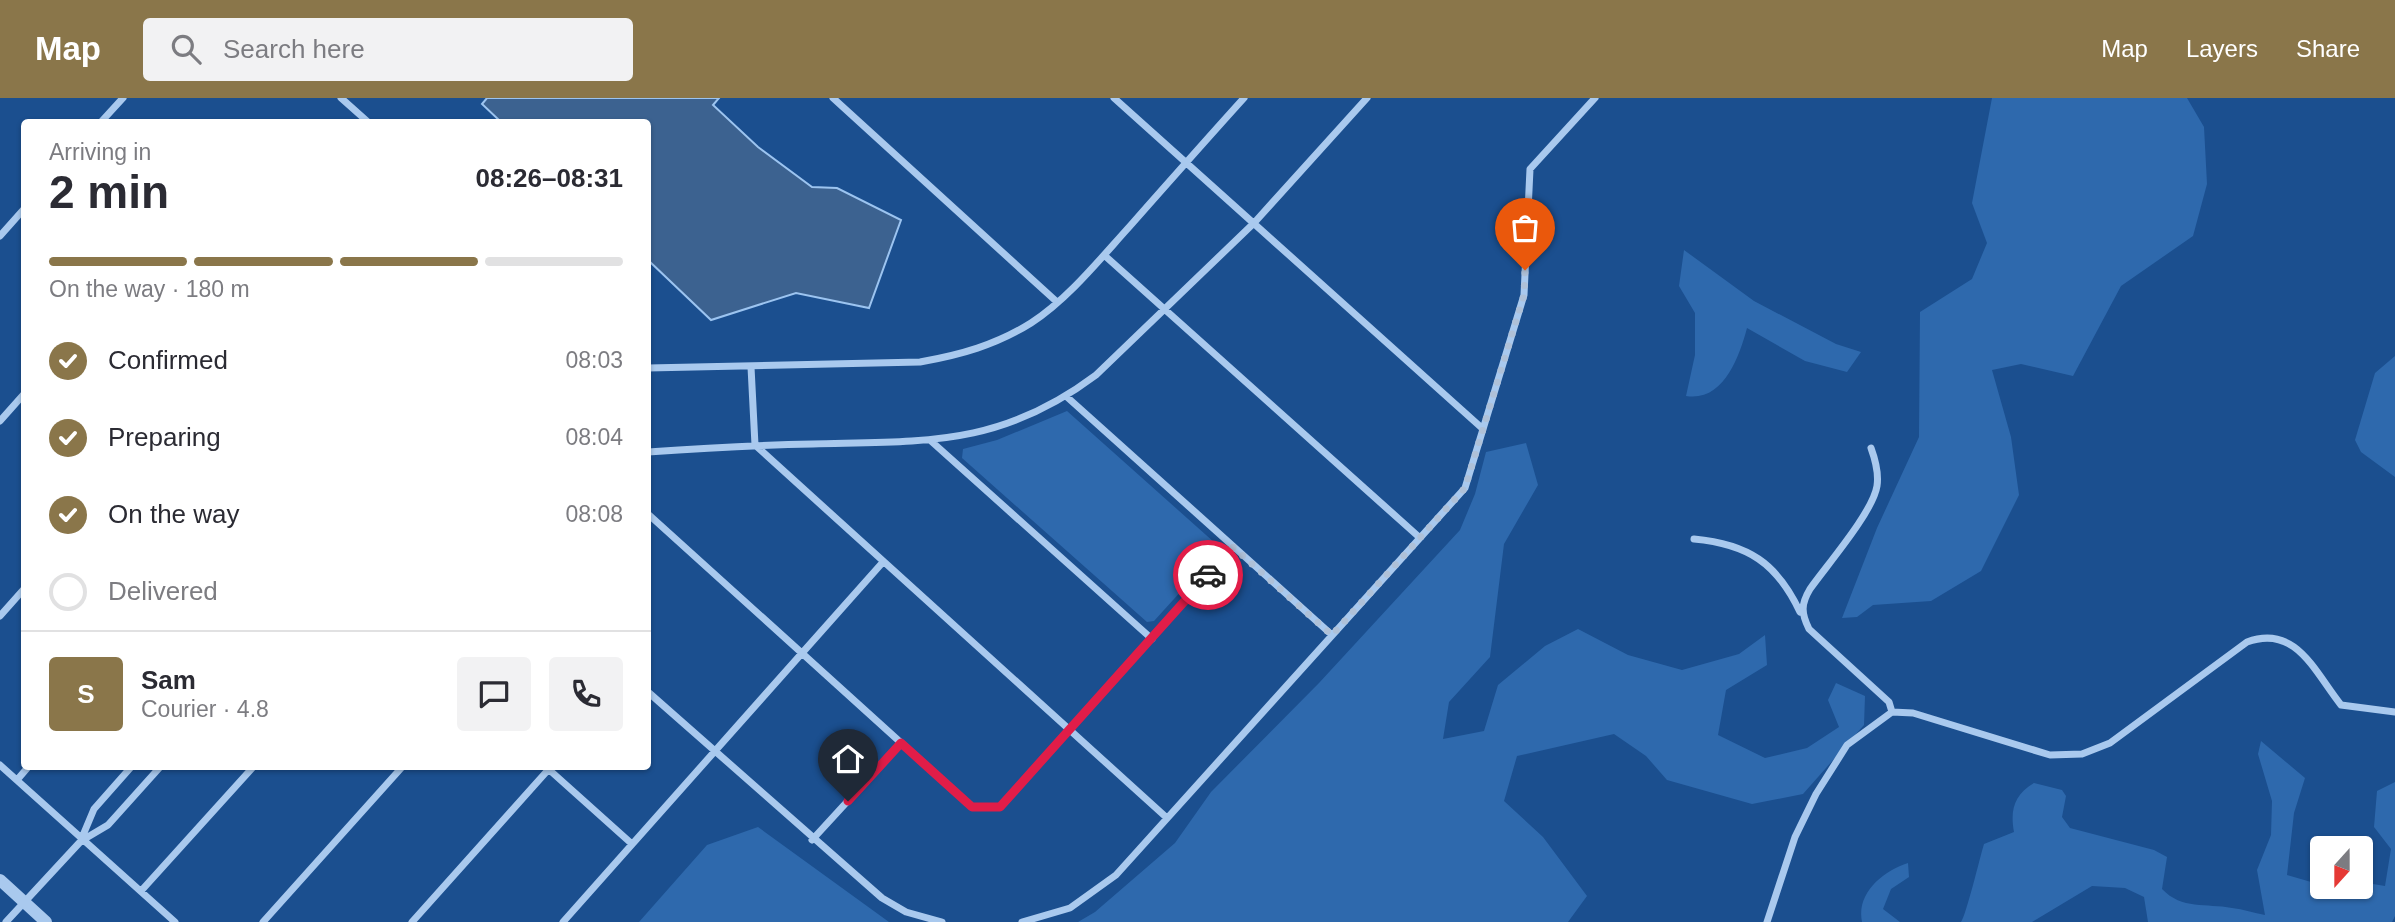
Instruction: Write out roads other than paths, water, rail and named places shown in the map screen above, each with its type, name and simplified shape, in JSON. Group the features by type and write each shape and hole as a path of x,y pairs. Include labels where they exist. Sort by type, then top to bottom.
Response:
{"street":[{"path":"104,119 123,98"},
{"path":"341,98 365,119"},
{"path":"833,98 1057,302"},
{"path":"1114,98 1483,429"},
{"path":"651,368 920,362 961,355 996,342 1032,323 1057,302 1104,255 1244,98"},
{"path":"651,452 754,445 931,441 970,436 1010,425 1067,397 1096,376 1254,223 1367,98"},
{"path":"1022,922 1070,908 1091,896 1116,875 1465,488 1524,295 1530,169 1595,98"},
{"path":"0,236 21,212"},
{"path":"1104,255 1419,537"},
{"path":"751,366 754,445 1167,818"},
{"path":"0,421 21,397"},
{"path":"1067,397 1332,635"},
{"path":"931,441 1152,639"},
{"path":"1802,616 1803,601 1810,589 1871,503 1877,485 1876,461 1871,448"},
{"path":"651,517 972,807 1000,807 1233,547"},
{"path":"1694,539 1735,545 1756,554 1792,594 1809,629 1889,702 1892,712"},
{"path":"563,922 883,562"},
{"path":"0,616 21,592"},
{"path":"1767,922 1795,838 1816,794 1847,745 1892,712 1913,713 2050,755 2082,754 2110,743 2247,642 2265,636 2282,638 2297,647 2341,705 2395,712"},
{"path":"651,695 812,840 882,898 906,912 942,922"},
{"path":"812,840 901,743"},
{"path":"0,765 81,841 175,922"},
{"path":"17,780 26,770"},
{"path":"81,841 94,809 128,770"},
{"path":"6,922 81,841 108,825 157,770"},
{"path":"141,891 250,770"},
{"path":"263,922 399,770"},
{"path":"412,922 544,770"},
{"path":"548,770 632,844"},
{"path":"0,880 46,922"}]}
